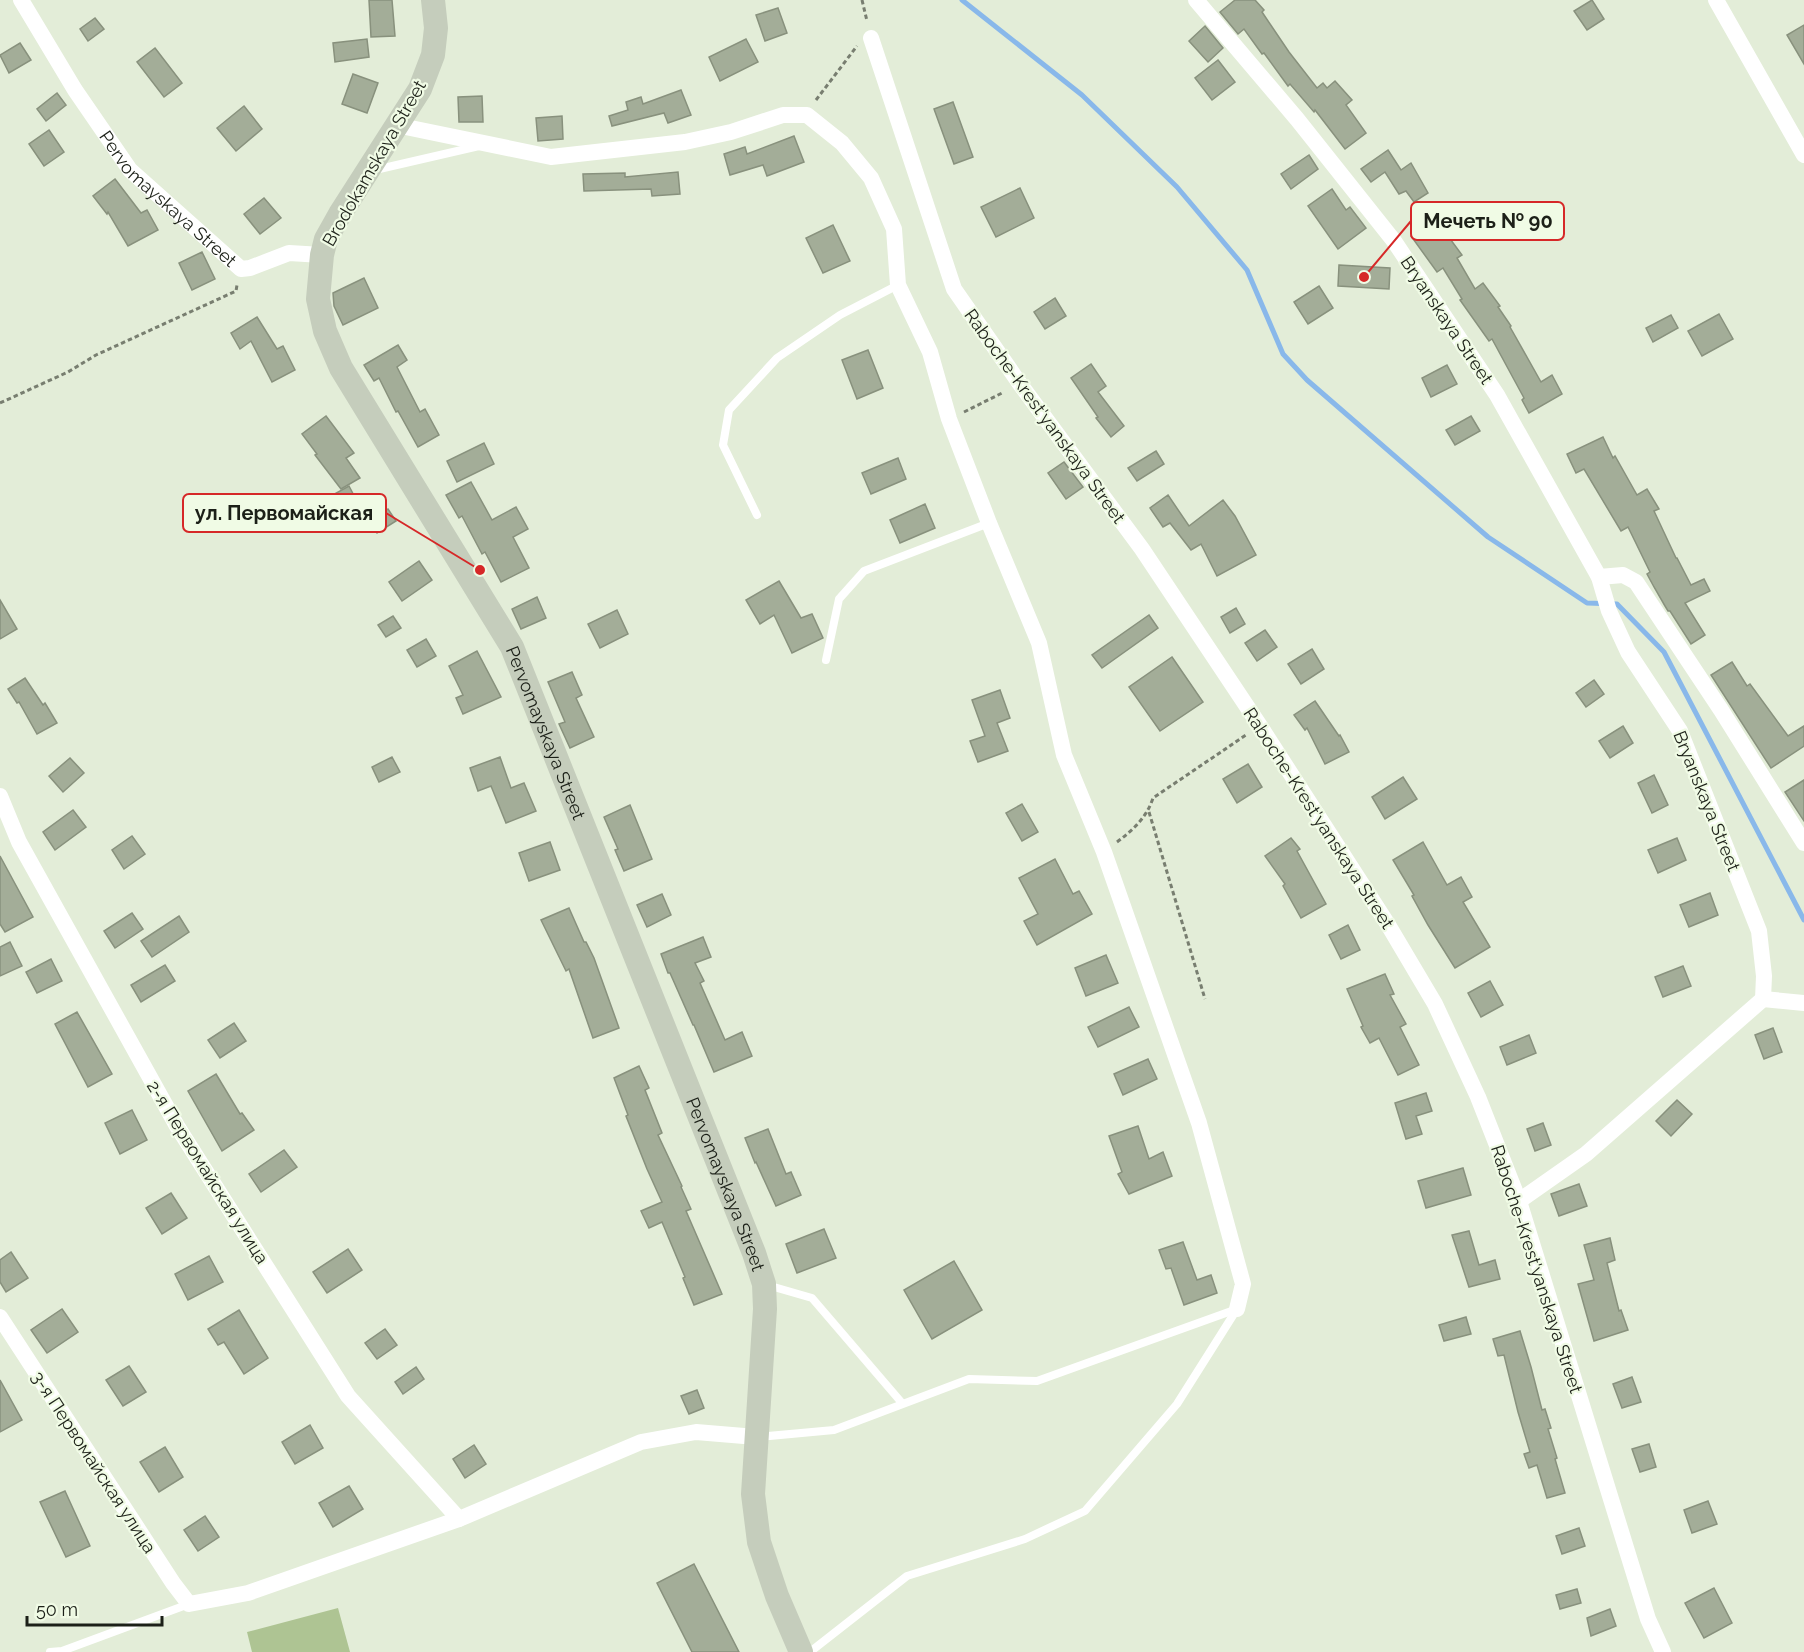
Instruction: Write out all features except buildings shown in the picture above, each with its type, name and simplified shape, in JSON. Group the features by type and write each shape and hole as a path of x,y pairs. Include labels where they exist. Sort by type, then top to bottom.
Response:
{"street":[{"name":"Pervomayskaya Street","path":"21,0 75,90 130,170 241,268 250,268 289,253 322,255 318,299 325,331 341,368 512,647 764,1284 765,1309 753,1494 759,1542 777,1596 801,1652"},
{"name":"Brodokamskaya Street","path":"322,255 326,239 420,89 434,55 436,28 433,0"},
{"name":"Bryanskaya Street","path":"1197,0 1297,118 1394,241 1497,395 1599,577 1609,611 1628,652 1680,731 1759,931 1764,976 1763,999"},
{"path":"1716,0 1803,150"},
{"name":"Raboche-Krest'yanskaya Street","path":"871,38 954,289 1020,384 1142,549 1387,923 1435,1004 1478,1097 1520,1202 1648,1618 1663,1652"},
{"path":"396,125 551,157 685,142 731,132 783,114 807,115 842,142 871,178 894,229 898,285 930,352 949,419 1039,643 1064,755 1104,852 1199,1123 1243,1284 1237,1309"},
{"path":"1599,577 1623,575 1636,582 1721,710 1804,843"},
{"name":"2-я Первомайская улица","path":"0,796 19,842 177,1126 335,1376 348,1396 459,1519"},
{"path":"1520,1202 1586,1154 1763,999 1804,1003"},
{"name":"3-я Первомайская улица","path":"0,1317 189,1605"},
{"path":"189,1605 248,1593 459,1519 641,1442 696,1432 756,1437"}],"lane":[{"path":"368,171 489,144"},
{"path":"757,515 723,445 729,410 777,358 840,315 898,285"},
{"path":"826,660 839,598 864,571 989,523"},
{"path":"764,1284 812,1298 902,1404"},
{"path":"756,1437 834,1430 969,1379 1037,1381 1237,1309"},
{"path":"810,1652 907,1576 1025,1539 1085,1511 1177,1404 1237,1309"},
{"path":"50,1652 62,1651 189,1605"}],"path":[{"path":"807,115 857,45 871,38 862,0"},
{"path":"0,403 68,372 96,355 236,291 241,268"},
{"path":"949,419 1020,384"},
{"path":"1104,852 1149,812 1153,798 1260,726"},
{"path":"1149,812 1205,999"}],"green space":[{"path":"338,1608 350,1652 252,1652 247,1632"}],"waterway":[{"path":"962,0 1082,95 1177,187 1247,270 1283,354 1307,380 1488,537 1587,603 1617,604 1664,652 1804,920"}],"place":[{"name":"Мечеть № 90","path":"1364,277"},
{"name":"ул. Первомайская","path":"480,570"}]}
